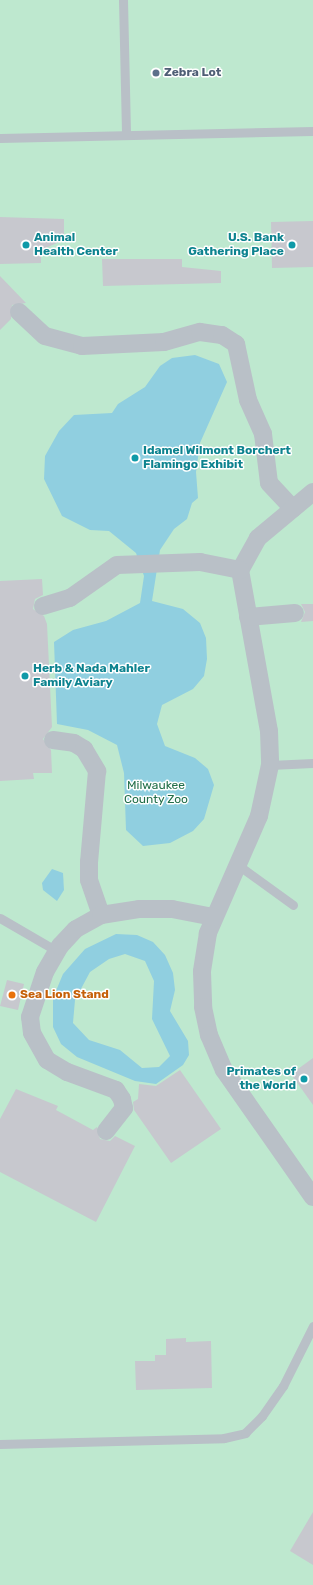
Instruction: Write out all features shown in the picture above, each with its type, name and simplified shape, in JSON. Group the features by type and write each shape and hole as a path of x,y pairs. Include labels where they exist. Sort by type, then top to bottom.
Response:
{"street":[{"path":"19,312 45,336 82,346 164,342 200,332 222,335 236,344 248,400 263,434 269,483 293,509"},
{"path":"313,492 258,538 240,570 269,731 270,765 259,816 214,917 202,972 203,1006 209,1035 224,1070 313,1197"},
{"path":"43,606 70,598 108,568 129,564 200,562 240,570"},
{"path":"248,617 295,613"},
{"path":"53,740 74,743 84,750 97,771 88,862 89,880 101,916"},
{"path":"106,1131 124,1108 122,1099 116,1090 67,1072 47,1060 32,1033 30,1017 34,998 57,951 76,929 101,916 139,909 172,909 214,917"}],"lane":[{"path":"123,0 126,135"},
{"path":"0,138 313,131"},
{"path":"270,765 313,763"},
{"path":"238,865 293,905"},
{"path":"0,918 57,951"},
{"path":"0,1444 224,1438 245,1433 262,1416 283,1386 313,1326"}],"green space":[{"name":"Milwaukee County Zoo","path":"0,0 313,0 313,1585 0,1585"}],"water":[{"path":"195,355 219,364 227,382 200,443 196,472 198,498 192,503 187,519 174,529 160,550 152,601 183,609 200,623 206,638 207,659 204,676 193,689 162,705 157,724 165,746 195,758 208,769 214,785 204,819 193,831 170,843 143,846 126,830 124,773 117,745 88,730 57,724 54,642 73,630 106,621 140,603 144,576 136,553 109,531 90,530 62,516 44,479 45,456 59,431 74,415 112,413 118,404 145,387 160,366 172,358"},
{"path":"52,869 63,873 64,890 57,901 43,890 42,883"},
{"path":"116,934 137,935 153,942 165,955 173,973 175,990 170,1011 188,1041 189,1055 183,1065 156,1084 135,1081 77,1057 61,1044 53,1027 53,998 63,974 85,949","holes":["125,954 145,961 154,981 152,1019 170,1056 159,1067 142,1068 120,1050 89,1040 73,1023 75,1000 90,972 109,959"]}],"building":[{"name":"Animal Health Center","path":"0,217 64,219 64,240 41,250 41,263 0,264"},
{"name":"U.S. Bank Gathering Place","path":"313,221 313,267 272,268 271,222"},
{"path":"102,259 182,259 182,267 221,271 221,283 103,286"},
{"path":"0,276 26,303 12,305 11,319 0,330"},
{"name":"Herb & Nada Mahler Family Aviary","path":"42,579 43,595 35,599 33,609 44,616 47,624 52,727 43,739 51,750 52,773 33,773 34,779 0,781 0,581"},
{"path":"301,604 313,604 313,621 301,622 305,612"},
{"name":"Sea Lion Stand","path":"7,980 24,984 18,1010 0,1006"},
{"name":"Primates of the World","path":"313,1058 313,1105 291,1074"},
{"path":"180,1070 221,1129 171,1163 134,1110 133,1102 138,1099 139,1084 156,1086"},
{"path":"16,1089 58,1106 56,1110 93,1130 97,1127 100,1139 110,1141 115,1136 135,1146 96,1222 0,1172 0,1119"},
{"path":"186,1338 186,1342 211,1341 212,1388 136,1390 135,1361 155,1361 155,1355 166,1355 166,1339"},
{"path":"313,1512 313,1565 290,1551"}],"place":[{"name":"Zebra Lot","path":"156,73"},
{"name":"Animal Health Center","path":"26,245"},
{"name":"U.S. Bank Gathering Place","path":"292,245"},
{"name":"Idamel Wilmont Borchert Flamingo Exhibit","path":"135,458"},
{"name":"Herb & Nada Mahler Family Aviary","path":"25,676"},
{"name":"Sea Lion Stand","path":"12,995"},
{"name":"Primates of the World","path":"304,1079"}]}
